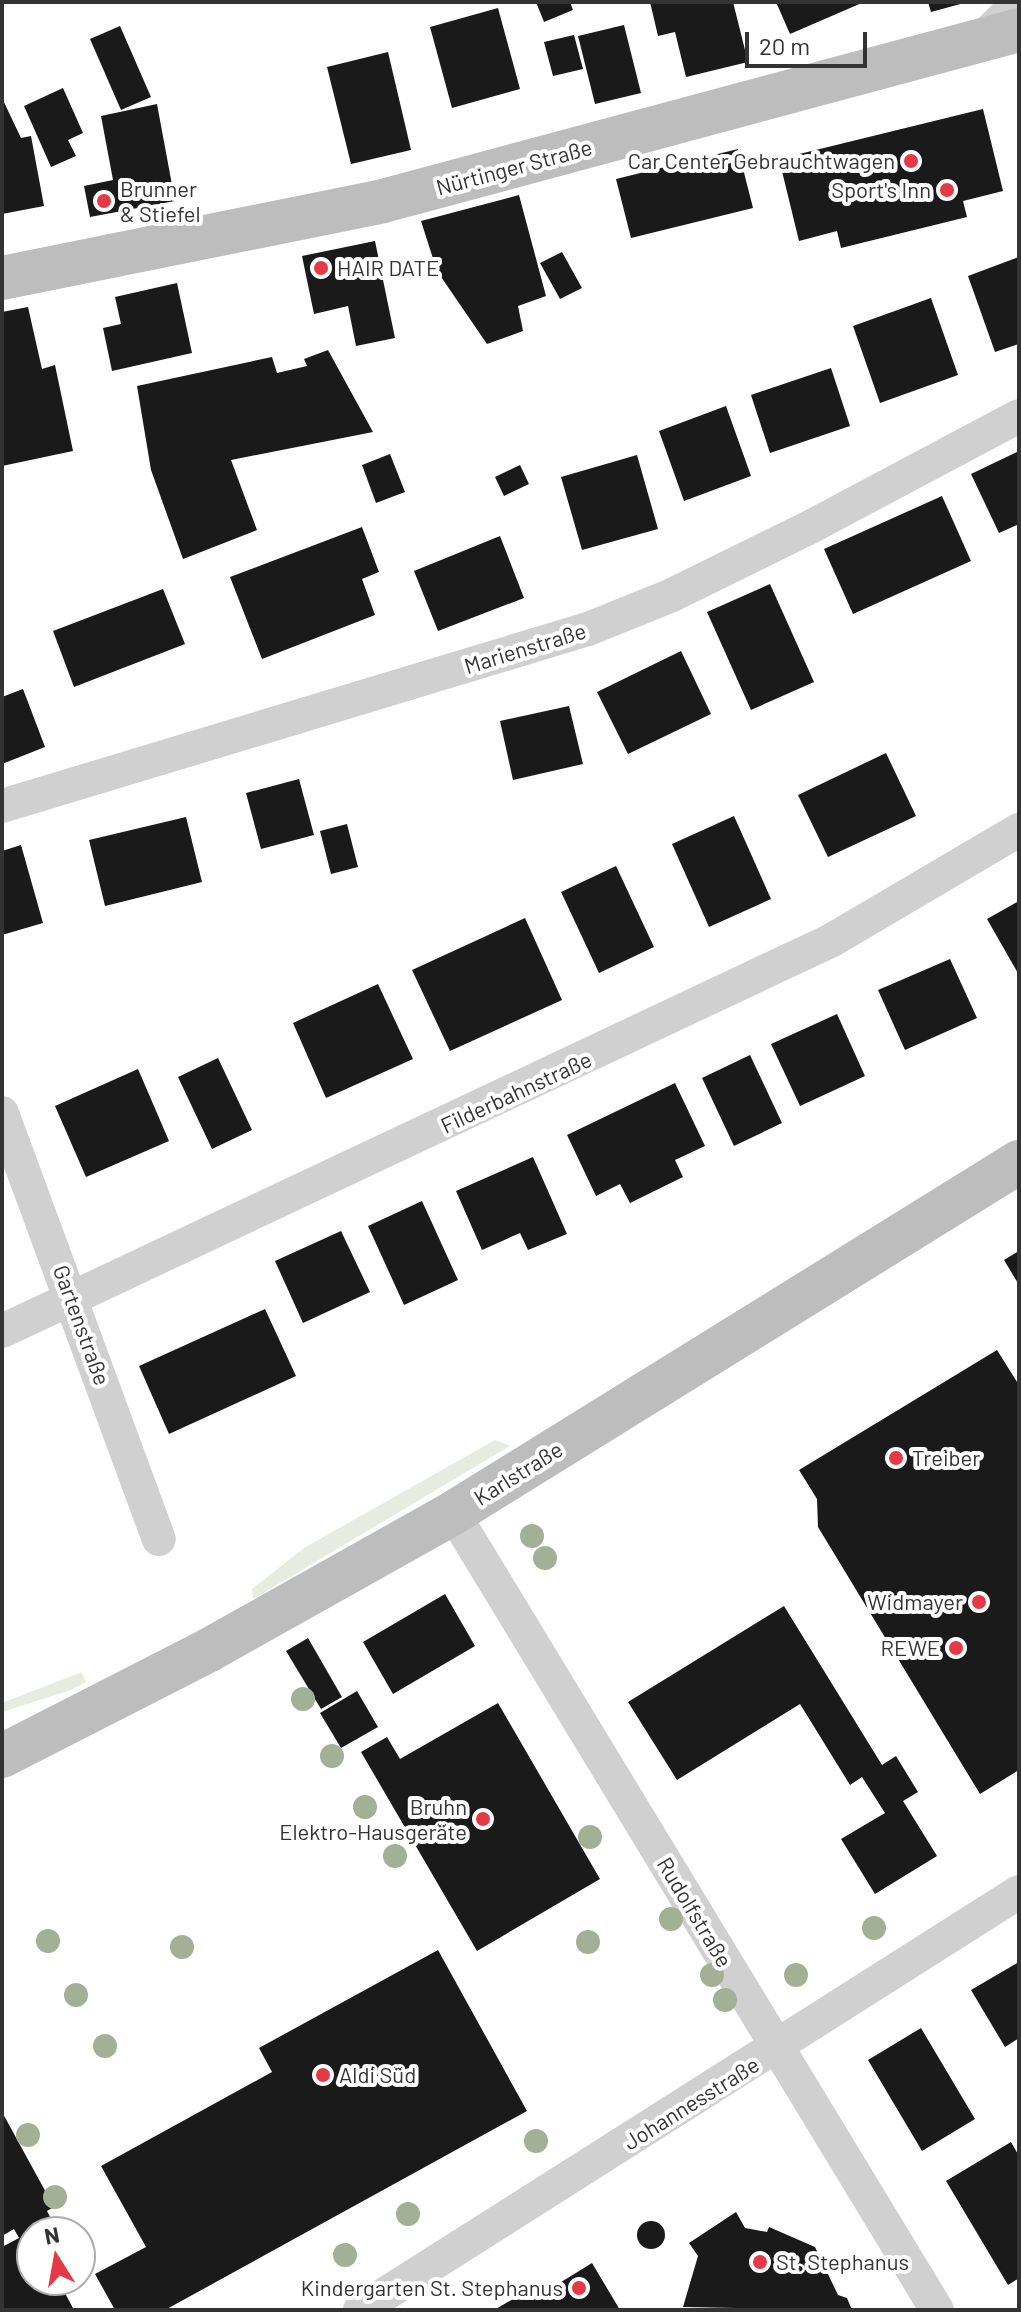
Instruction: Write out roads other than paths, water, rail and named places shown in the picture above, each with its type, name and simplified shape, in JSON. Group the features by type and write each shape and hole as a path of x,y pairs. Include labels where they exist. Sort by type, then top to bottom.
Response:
{"main road":[{"name":"Nürtinger Straße","path":"2,278 383,201 1000,35"},
{"name":"Karlstraße","path":"2,1756 223,1642 453,1513 1019,1162"}],"street":[{"path":"1000,35 1019,2"},
{"name":"Marienstraße","path":"2,806 588,629 672,595 814,525 1019,416"},
{"name":"Filderbahnstraße","path":"2,1331 817,948 1019,830"},
{"name":"Gartenstraße","path":"2,1113 159,1539"},
{"name":"Rudolfstraße","path":"453,1513 937,2310"},
{"name":"Johannesstraße","path":"360,2310 778,2048 1019,1892"}],"place":[{"name":"Car Center Gebrauchtwagen","path":"911,161"},
{"name":"Sport's Inn","path":"947,190"},
{"name":"Brunner & Stiefel","path":"104,201"},
{"name":"HAIR DATE","path":"321,268"},
{"name":"Treiber","path":"896,1458"},
{"name":"Widmayer","path":"979,1602"},
{"name":"REWE","path":"956,1648"},
{"name":"Bruhn Elektro-Hausgeräte","path":"483,1819"},
{"name":"Aldi Süd","path":"323,2075"},
{"name":"St. Stephanus","path":"760,2262"},
{"name":"Kindergarten St. Stephanus","path":"579,2288"}]}
